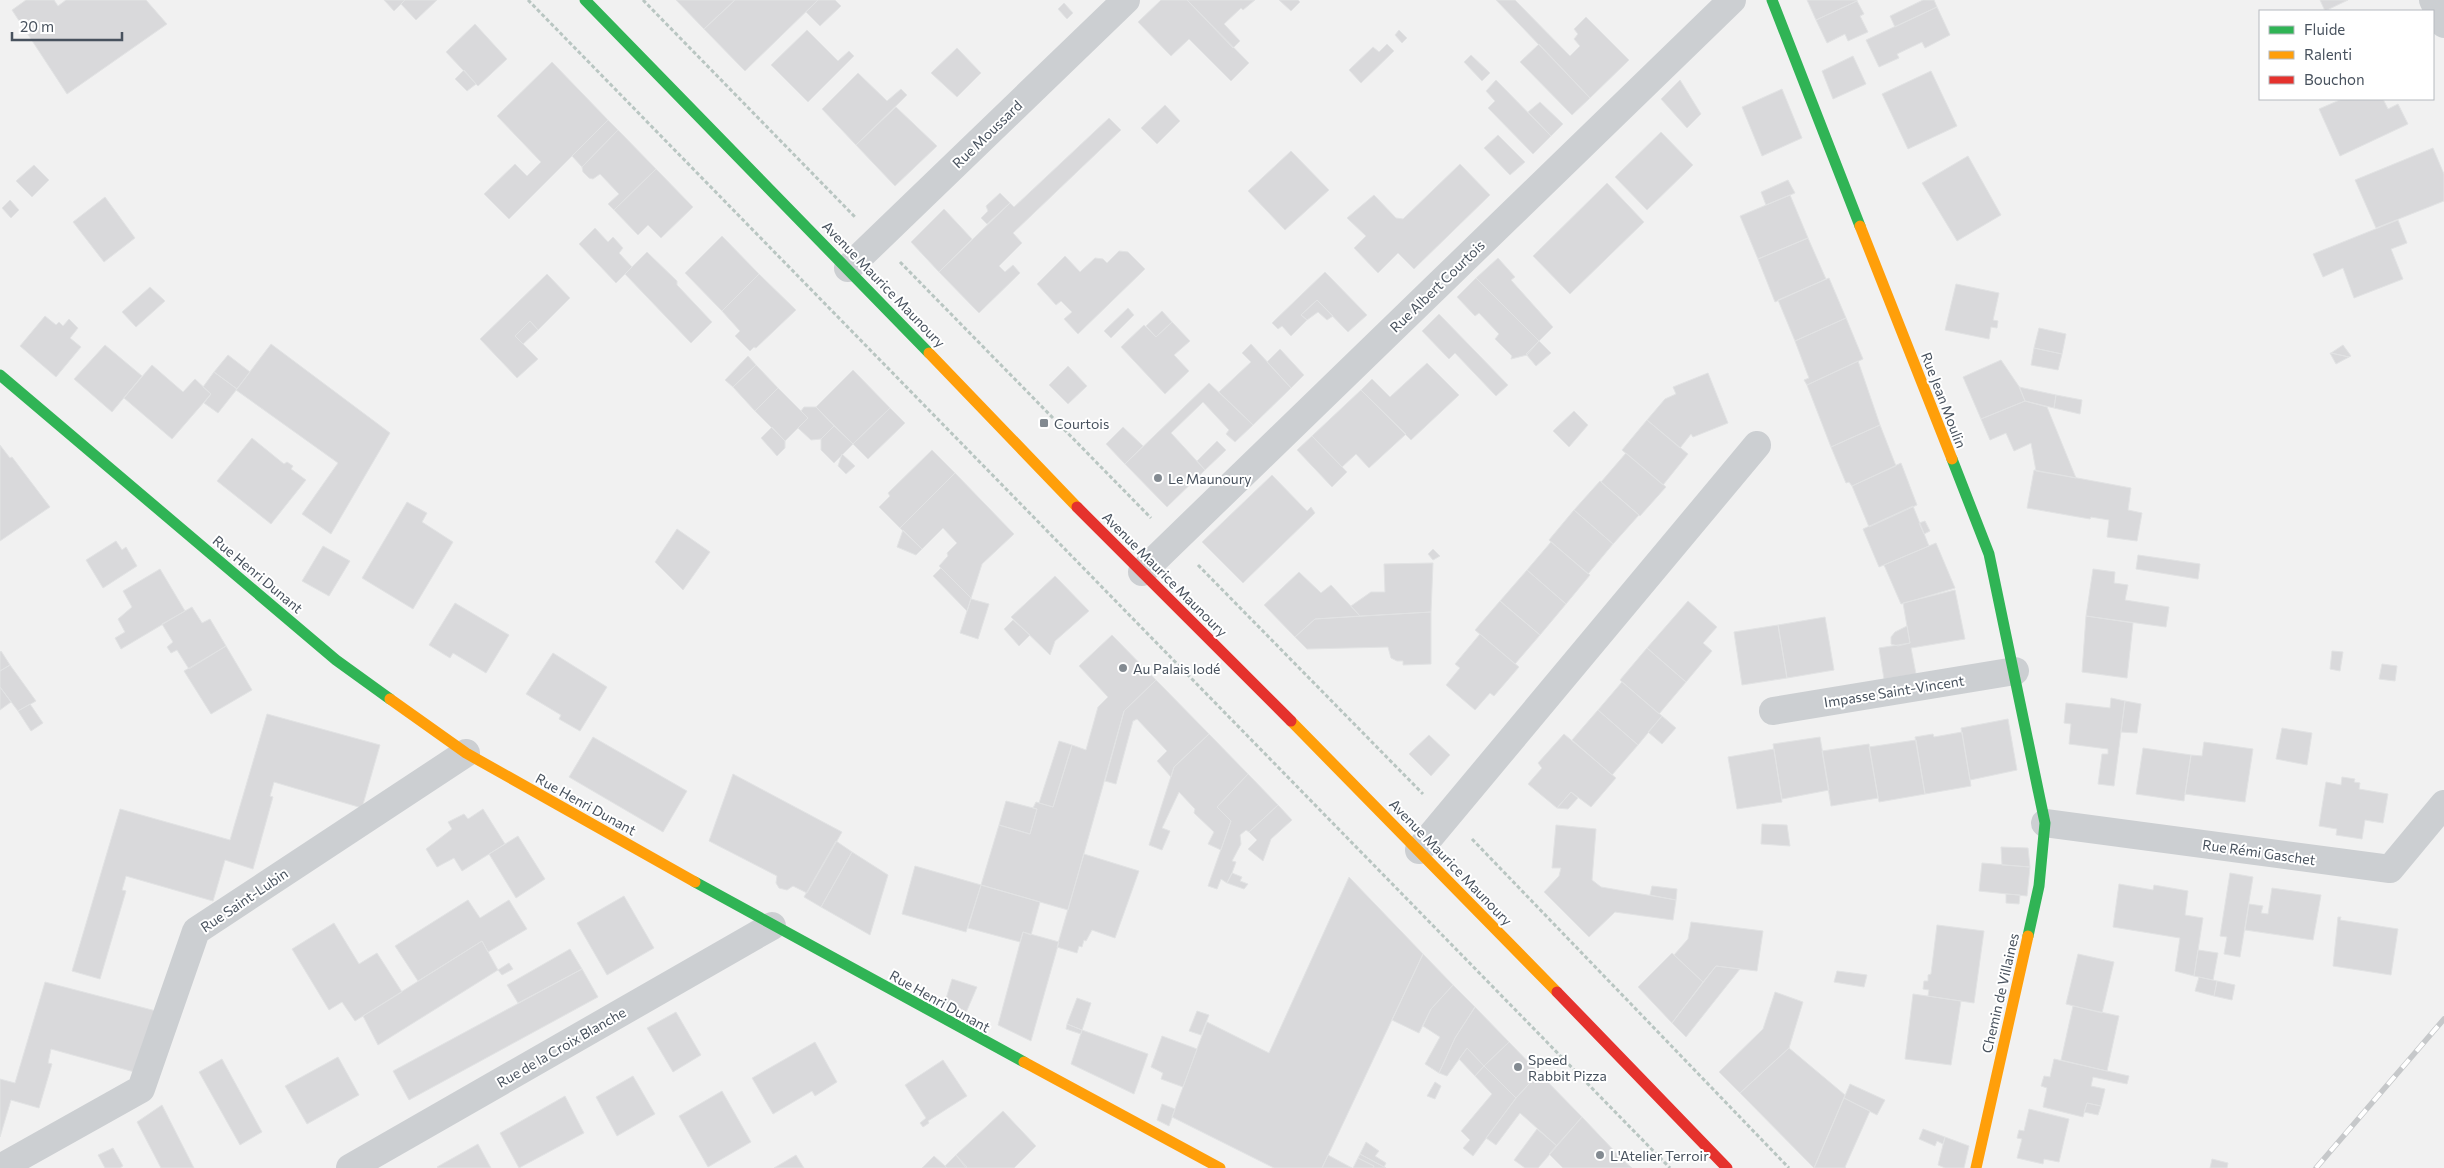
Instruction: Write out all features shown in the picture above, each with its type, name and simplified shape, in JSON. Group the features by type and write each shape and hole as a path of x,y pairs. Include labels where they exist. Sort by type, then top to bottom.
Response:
{"street":[{"name":"Avenue Maurice Maunoury","path":"585,0 848,268 1066,496 1419,850 1727,1168"},
{"name":"Rue Moussard","path":"848,268 1126,0"},
{"name":"Rue Albert Courtois","path":"1142,572 1732,0"},
{"name":"Rue Jean Moulin","path":"1772,0 1989,554 2045,823"},
{"path":"2433,0 2444,24"},
{"name":"Rue Henri Dunant","path":"0,375 336,660 466,753 772,926 1220,1168"},
{"path":"1419,850 1757,445"},
{"name":"Impasse Saint-Vincent","path":"1772,711 2015,672"},
{"name":"Rue Saint-Lubin","path":"0,1168 140,1089 196,931 466,753"},
{"name":"Rue Rémi Gaschet","path":"2045,823 2390,869 2444,804"},
{"name":"Chemin de Villaines","path":"1976,1168 2039,886 2045,823"},
{"name":"Rue de la Croix Blanche","path":"350,1168 772,926"}],"path":[{"path":"528,0 1670,1168"},
{"path":"643,0 1446,818 1477,843 1788,1168"}],"building":[{"path":"26,0 54,0 58,6 66,0 146,0 167,24 67,94 12,10"},
{"path":"384,0 405,0 394,11"},
{"path":"405,0 437,0 416,20 401,4"},
{"path":"676,0 735,0 704,29"},
{"path":"735,0 818,0 745,71 704,29"},
{"path":"818,0 835,0 841,6 820,26 806,12"},
{"path":"1161,0 1187,0 1249,63 1231,81 1189,39 1171,56 1138,22"},
{"path":"1187,0 1255,0 1243,10 1241,8 1224,24 1240,41 1233,48"},
{"path":"1279,0 1298,0 1300,2 1291,11"},
{"path":"1496,0 1515,0 1570,56 1580,46 1574,39 1578,34 1574,29 1586,17 1629,60 1590,98"},
{"path":"1807,0 1857,0 1857,1 1816,20"},
{"path":"1923,0 1934,0 1937,7 1895,27 1890,16"},
{"path":"2320,0 2348,0 2327,10 2325,10"},
{"path":"1857,1 1864,14 1860,16 1868,32 1848,41 1845,34 1827,43 1816,20"},
{"path":"1064,3 1073,13 1067,19 1058,9"},
{"path":"1937,7 1950,35 1925,48 1922,42 1897,54 1899,58 1879,67 1866,40"},
{"path":"475,24 507,59 478,86 446,52"},
{"path":"807,30 838,61 849,51 854,56 808,102 771,65"},
{"path":"1399,30 1407,38 1402,43 1395,35"},
{"path":"1387,44 1394,51 1361,83 1349,70 1373,47 1379,52"},
{"path":"1539,44 1590,98 1572,115 1520,62"},
{"path":"957,48 981,73 957,97 931,73"},
{"path":"1471,55 1490,73 1482,81 1464,62"},
{"path":"1853,56 1866,84 1833,99 1822,71"},
{"path":"552,62 608,120 509,219 484,194 515,164 527,176 541,162 497,116"},
{"path":"464,70 476,84 467,91 455,79"},
{"path":"1931,71 1957,126 1908,149 1882,94"},
{"path":"858,73 887,101 901,89 907,95 856,145 822,109"},
{"path":"1496,80 1551,136 1533,154 1488,108 1495,101 1486,91"},
{"path":"1680,80 1701,114 1687,128 1661,99"},
{"path":"1782,89 1802,138 1762,156 1742,107"},
{"path":"2340,100 2384,100 2388,109 2398,104 2408,124 2340,156 2319,109"},
{"path":"1540,102 1563,124 1551,136 1528,112"},
{"path":"1165,105 1180,121 1157,144 1141,128"},
{"path":"896,107 937,146 895,186 856,145"},
{"path":"1109,118 1121,130 1013,233 1022,243 999,266 1005,272 1013,265 1020,273 979,313 939,272 1010,203 1014,207"},
{"path":"608,120 618,130 582,167 572,156"},
{"path":"618,130 656,169 614,210 608,204 619,194 600,174 593,179 589,178 583,172 582,167"},
{"path":"1661,132 1693,165 1647,210 1615,177"},
{"path":"1498,135 1525,162 1510,175 1484,148"},
{"path":"2433,148 2444,174 2444,201 2376,228 2355,180"},
{"path":"1291,151 1329,190 1285,230 1248,191"},
{"path":"1968,156 2001,215 1957,241 1922,183"},
{"path":"1460,164 1490,195 1414,269 1398,253 1378,273 1354,248 1366,236 1347,218 1374,195 1396,218 1403,219"},
{"path":"34,165 49,180 32,197 16,181"},
{"path":"656,169 693,207 661,238 648,225 638,235 614,210"},
{"path":"1788,180 1795,193 1766,205 1761,192"},
{"path":"1607,183 1644,222 1570,294 1533,256"},
{"path":"1000,193 1010,203 987,224 981,218 988,211 986,206"},
{"path":"1790,195 1808,238 1758,259 1740,216"},
{"path":"105,197 135,238 104,262 73,222"},
{"path":"10,200 19,210 11,218 2,208"},
{"path":"944,209 972,239 939,272 911,242"},
{"path":"2398,220 2407,243 2391,249 2403,279 2354,298 2343,268 2323,277 2313,254"},
{"path":"595,228 608,242 613,237 623,248 619,253 632,267 616,283 579,244"},
{"path":"722,236 759,274 722,311 685,273"},
{"path":"1808,238 1826,279 1775,302 1758,259"},
{"path":"1119,251 1128,252 1145,269 1078,334 1064,319 1072,312 1061,301 1056,305 1037,284 1065,256 1080,272 1095,258 1103,259 1107,263"},
{"path":"647,252 677,281 677,285 712,322 691,343 625,274"},
{"path":"1498,258 1515,277 1511,280 1553,327 1539,341 1476,278"},
{"path":"1325,272 1367,315 1348,332 1317,300 1301,315 1307,320 1291,336 1282,326 1278,329 1272,323"},
{"path":"547,274 570,298 538,330 530,321 515,336 538,359 517,378 480,339"},
{"path":"759,274 796,310 756,348 754,347 750,351 735,336 740,331 722,311"},
{"path":"1476,278 1539,341 1527,355 1511,359 1512,356 1495,339 1499,334 1479,313 1475,316 1457,297"},
{"path":"1829,278 1846,318 1795,341 1778,300"},
{"path":"1956,284 1999,293 1993,320 1998,321 1997,328 1991,327 1989,339 1945,330"},
{"path":"150,287 165,301 136,327 122,312"},
{"path":"1317,300 1333,316 1327,320 1318,312 1307,320 1301,315"},
{"path":"1128,308 1134,315 1111,338 1104,331"},
{"path":"1162,311 1172,322 1156,337 1146,326"},
{"path":"1439,314 1508,385 1496,396 1455,353 1449,359 1422,331"},
{"path":"45,316 56,325 59,322 63,326 69,319 78,328 70,338 81,347 56,377 20,346"},
{"path":"1846,318 1863,359 1807,385 1804,380 1809,378 1795,341"},
{"path":"530,321 538,330 523,344 515,336"},
{"path":"1172,322 1190,341 1174,355 1189,371 1165,394 1121,347 1144,325 1156,337"},
{"path":"2039,328 2066,334 2062,354 2034,348"},
{"path":"1539,341 1551,353 1536,366 1526,354"},
{"path":"271,344 390,433 331,534 302,514 338,463 236,390"},
{"path":"1251,344 1291,388 1253,425 1219,392 1251,362 1242,353"},
{"path":"105,345 142,376 112,412 74,379"},
{"path":"2343,345 2351,356 2331,353"},
{"path":"2034,348 2062,354 2058,370 2031,365"},
{"path":"1280,349 1304,375 1291,388 1267,362"},
{"path":"2331,353 2349,357 2336,364"},
{"path":"228,355 250,372 237,389 214,372"},
{"path":"748,356 756,365 733,387 725,380"},
{"path":"2001,360 2020,388 2025,401 1981,419 1963,377"},
{"path":"1858,361 1880,425 1831,447 1807,385"},
{"path":"1427,363 1459,395 1411,440 1361,390 1372,379 1390,397"},
{"path":"152,365 183,392 195,379 211,394 172,439 124,398"},
{"path":"756,365 778,388 755,411 733,387"},
{"path":"1068,366 1087,386 1068,404 1049,385"},
{"path":"853,370 890,408 853,444 816,407"},
{"path":"214,372 237,389 218,413 204,403 211,394 203,387"},
{"path":"1708,373 1728,423 1693,437 1691,434 1680,448 1647,420 1665,399 1676,394 1673,387"},
{"path":"1209,383 1253,425 1235,442 1226,434 1229,430 1203,402 1171,433 1205,470 1167,507 1125,464"},
{"path":"2019,387 2056,395 2054,408 2025,401"},
{"path":"778,388 808,418 785,441 755,411"},
{"path":"1361,390 1406,434 1369,468 1356,454 1342,467 1312,436"},
{"path":"2056,395 2082,400 2080,414 2054,408"},
{"path":"2025,401 2047,407 2076,478 2036,471 2031,443 2014,451 2006,433 1990,440 1981,419"},
{"path":"804,407 816,407 834,426 821,439 811,440 798,428 808,418 801,411"},
{"path":"890,408 905,423 868,459 853,444"},
{"path":"1574,411 1588,425 1569,447 1553,431"},
{"path":"1647,420 1688,454 1663,485 1622,450"},
{"path":"1880,425 1896,466 1852,486 1849,482 1846,483 1831,447"},
{"path":"834,426 853,444 834,463 821,450 821,439"},
{"path":"772,427 785,441 785,448 777,456 761,438"},
{"path":"1123,427 1143,446 1125,464 1106,444"},
{"path":"1312,436 1347,472 1332,487 1297,450"},
{"path":"252,438 284,464 287,462 293,466 291,469 306,480 271,524 217,481"},
{"path":"1217,441 1226,450 1205,470 1197,461"},
{"path":"0,445 10,458 12,457 50,507 0,541"},
{"path":"932,450 955,473 900,528 879,507 890,496 888,493"},
{"path":"1626,453 1666,487 1640,516 1601,482"},
{"path":"842,454 855,466 846,474 838,466"},
{"path":"1901,463 1917,505 1869,527 1852,486"},
{"path":"2034,470 2131,488 2128,510 2142,513 2137,541 2107,537 2109,520 2091,517 2090,519 2027,508"},
{"path":"955,473 1014,534 982,564 971,598 939,566 948,556 947,553 957,543 943,528 922,549 900,528"},
{"path":"1272,475 1307,511 1311,507 1315,513 1243,583 1202,542"},
{"path":"1600,481 1639,515 1613,544 1574,510"},
{"path":"407,502 427,513 422,522 453,542 413,609 362,578"},
{"path":"1913,506 1929,546 1879,567 1863,529"},
{"path":"1574,510 1613,544 1588,574 1549,540"},
{"path":"1925,521 1930,531 1924,534 1919,523"},
{"path":"677,529 710,552 683,590 655,562"},
{"path":"903,530 922,549 916,555 897,547"},
{"path":"116,541 122,550 126,547 137,566 103,588 86,560"},
{"path":"1551,542 1590,575 1566,604 1527,570"},
{"path":"1936,543 1955,588 1901,604 1884,565"},
{"path":"323,546 350,561 329,596 302,581"},
{"path":"1433,549 1440,556 1433,560 1428,554"},
{"path":"2138,555 2200,564 2198,579 2136,569"},
{"path":"1433,563 1431,612 1360,616 1351,606 1371,592 1385,592 1384,564"},
{"path":"941,568 971,598 967,611 933,576"},
{"path":"160,569 185,611 121,649 115,638 125,632 118,619 132,607 123,591"},
{"path":"2093,569 2115,572 2114,583 2128,585 2125,600 2169,607 2166,627 2086,616"},
{"path":"1527,570 1566,604 1540,635 1500,601"},
{"path":"1299,572 1321,593 1331,585 1360,616 1315,619 1295,637 1264,605"},
{"path":"1055,576 1089,611 1055,641 1050,655 1011,617"},
{"path":"1955,590 1965,639 1911,648 1916,674 1884,679 1879,648 1910,643 1903,603"},
{"path":"971,599 989,604 978,639 960,633"},
{"path":"1500,601 1540,635 1515,664 1475,630"},
{"path":"1688,601 1717,627 1703,643 1712,651 1686,682 1647,648"},
{"path":"455,603 509,635 486,673 453,653 450,658 429,645"},
{"path":"192,607 202,623 210,619 226,646 189,669 177,650 171,653 167,647 173,642 162,624"},
{"path":"1431,612 1431,664 1403,665 1403,661 1391,658 1388,647 1307,649 1295,637 1315,619"},
{"path":"2086,616 2133,623 2127,678 2082,672"},
{"path":"1825,617 1834,670 1787,678 1778,625"},
{"path":"1013,620 1030,635 1019,646 1004,629"},
{"path":"1778,625 1787,678 1742,685 1734,632"},
{"path":"1907,626 1910,643 1898,646 1891,644 1891,637 1895,632"},
{"path":"1480,634 1519,667 1494,696 1490,693 1475,710 1446,685 1460,668 1455,664"},
{"path":"1112,635 1156,680 1124,711 1068,910 981,885 999,825 1030,834 1037,809 1033,808 1036,802 1053,807 1072,745 1086,750 1098,707 1108,697 1079,666"},
{"path":"226,646 252,690 211,714 184,671"},
{"path":"1647,648 1686,682 1659,714 1620,680"},
{"path":"2332,651 2343,652 2340,671 2330,669"},
{"path":"0,652 10,665 0,671"},
{"path":"553,653 607,687 580,731 559,719 561,715 526,694"},
{"path":"2382,664 2397,666 2395,681 2379,679"},
{"path":"10,665 36,701 18,711 0,687 0,671"},
{"path":"1156,680 1209,734 1174,767 1171,777 1157,761 1167,751 1137,719 1133,721 1116,784 1105,781 1124,711"},
{"path":"1622,682 1662,716 1638,745 1598,710"},
{"path":"0,687 11,702 0,710"},
{"path":"2111,698 2125,701 2114,786 2098,784 2102,754 2108,754 2108,749 2069,744 2071,724 2064,723 2066,703 2110,708"},
{"path":"2125,701 2141,704 2137,733 2121,732"},
{"path":"30,704 43,723 31,731 18,711"},
{"path":"1598,710 1638,745 1612,775 1572,740"},
{"path":"267,714 380,745 362,808 274,782 270,796 273,797 253,869 225,860 213,901 126,876 122,890 126,891 100,979 72,971 120,809 230,840"},
{"path":"1662,716 1676,728 1662,744 1648,732"},
{"path":"2008,719 2017,770 1970,780 1961,728"},
{"path":"2282,728 2312,733 2307,765 2276,759"},
{"path":"1962,732 1971,786 1925,794 1915,737 1933,734 1934,737"},
{"path":"1209,734 1248,774 1217,807 1231,821 1221,850 1208,844 1214,832 1194,813 1195,809 1179,792 1162,828 1170,831 1162,850 1149,845 1174,767"},
{"path":"1564,734 1616,778 1591,807 1571,792 1557,808 1528,784 1542,768 1538,763"},
{"path":"1429,735 1450,755 1431,776 1409,754"},
{"path":"593,737 687,791 663,832 569,777"},
{"path":"1820,737 1829,790 1782,799 1773,744"},
{"path":"1916,740 1925,794 1879,802 1869,747"},
{"path":"1059,741 1072,745 1053,807 1039,803"},
{"path":"2204,742 2253,749 2245,802 2185,794 2191,755 2202,756"},
{"path":"1869,744 1878,798 1831,806 1822,751"},
{"path":"2143,748 2191,755 2184,801 2136,794"},
{"path":"1774,749 1782,802 1737,809 1728,757"},
{"path":"733,774 842,832 807,893 793,886 787,890 779,888 776,883 777,876 709,841"},
{"path":"1248,774 1278,805 1249,832 1246,830 1240,835 1241,844 1232,861 1236,862 1232,873 1227,883 1221,879 1217,889 1208,886 1231,821 1217,807"},
{"path":"2342,777 2355,779 2354,782 2360,783 2359,789 2388,794 2383,823 2365,820 2362,839 2336,835 2337,829 2319,826 2326,782 2341,785"},
{"path":"1571,792 1578,798 1568,809 1557,808"},
{"path":"1006,801 1037,809 1030,834 999,825"},
{"path":"1278,805 1292,820 1271,839 1263,861 1248,849 1257,840 1249,832"},
{"path":"483,809 505,844 462,871 454,858 437,867 426,849 452,829 448,822 464,814 468,819"},
{"path":"1762,824 1787,825 1790,846 1761,844"},
{"path":"1556,825 1596,829 1592,880 1601,887 1676,900 1673,920 1615,912 1589,937 1544,892 1559,876 1561,868 1552,868"},
{"path":"518,836 545,879 516,898 489,854"},
{"path":"836,841 852,852 821,907 804,897"},
{"path":"2001,847 2028,848 2030,867 2002,865"},
{"path":"852,852 888,875 870,935 821,907"},
{"path":"1084,854 1139,871 1115,938 1092,930 1086,941 1084,940 1082,947 1079,946 1077,953 1057,947"},
{"path":"1982,863 2030,867 2027,896 1979,891"},
{"path":"915,866 981,885 966,932 902,914"},
{"path":"1232,873 1242,877 1240,881 1248,884 1244,889 1227,883"},
{"path":"2230,873 2253,877 2240,957 2224,954 2227,937 2220,936"},
{"path":"1349,877 1423,954 1322,1168 1274,1168 1172,1117 1207,1022 1269,1053"},
{"path":"2119,884 2153,890 2154,885 2188,891 2185,915 2203,918 2194,976 2175,971 2180,938 2113,927"},
{"path":"981,885 1040,902 1031,935 1023,932 1020,942 968,928"},
{"path":"1652,886 1677,889 1676,900 1650,895"},
{"path":"2272,888 2321,895 2313,940 2245,930 2249,904 2263,906 2261,913 2268,914"},
{"path":"2006,894 2020,895 2019,904 2006,903"},
{"path":"624,896 654,948 607,975 577,923"},
{"path":"468,900 480,918 509,900 527,929 488,952 482,941 418,981 395,946"},
{"path":"2338,917 2341,917 2340,920 2398,929 2391,975 2333,966"},
{"path":"1691,922 1763,931 1757,971 1716,966 1703,982 1674,955 1688,939"},
{"path":"334,923 359,964 377,953 402,992 355,1021 342,1002 329,1010 292,949"},
{"path":"1937,925 1984,931 1974,1003 1928,996 1929,990 1923,989 1924,981 1928,981 1928,975 1931,974"},
{"path":"1023,932 1059,942 1031,1041 998,1025"},
{"path":"482,941 498,970 378,1045 363,1016"},
{"path":"570,949 582,969 518,1003 507,985"},
{"path":"2198,950 2218,953 2213,980 2194,976"},
{"path":"1672,953 1703,982 1672,1023 1638,987"},
{"path":"1423,954 1453,985 1431,1009 1419,1033 1392,1020"},
{"path":"2078,954 2114,962 2102,1013 2066,1004"},
{"path":"509,963 513,969 502,975 498,970"},
{"path":"1716,966 1740,969 1686,1037 1672,1023"},
{"path":"582,969 598,997 409,1100 393,1071"},
{"path":"1837,971 1867,975 1864,987 1834,982"},
{"path":"2199,977 2217,981 2214,996 2195,991"},
{"path":"952,979 977,987 965,1015 945,1002"},
{"path":"2217,981 2235,985 2232,1000 2214,996"},
{"path":"45,982 156,1011 138,1073 51,1049 48,1063 52,1064 39,1108 11,1100 0,1137 0,1079 15,1083"},
{"path":"1453,985 1475,1007 1455,1038 1439,1073 1425,1064 1440,1037 1423,1026 1431,1009"},
{"path":"1775,992 1803,1002 1789,1048 1740,1093 1719,1072 1763,1029"},
{"path":"1913,994 1961,1001 1951,1065 1905,1059"},
{"path":"1077,998 1091,1003 1082,1030 1067,1024"},
{"path":"2073,1006 2119,1016 2107,1071 2061,1060"},
{"path":"1475,1007 1509,1042 1484,1066 1467,1048 1447,1076 1439,1073 1455,1038"},
{"path":"1197,1011 1209,1015 1201,1035 1189,1031"},
{"path":"676,1012 701,1055 673,1072 647,1028"},
{"path":"1067,1024 1082,1030 1081,1034 1066,1029"},
{"path":"1082,1030 1148,1054 1134,1094 1071,1064"},
{"path":"1162,1036 1197,1049 1183,1087 1161,1079 1163,1073 1151,1067"},
{"path":"815,1042 837,1082 815,1096 812,1091 773,1114 752,1078"},
{"path":"1509,1042 1539,1073 1516,1098 1484,1066"},
{"path":"1467,1048 1484,1066 1475,1076 1459,1059"},
{"path":"1789,1048 1845,1095 1814,1168 1740,1093"},
{"path":"338,1057 359,1095 307,1124 285,1086"},
{"path":"222,1059 262,1132 240,1145 199,1072"},
{"path":"2054,1059 2129,1076 2127,1084 2093,1077 2091,1086 2105,1089 2101,1106 2087,1103 2083,1117 2043,1107 2047,1088 2041,1086 2044,1076 2050,1077"},
{"path":"943,1060 967,1096 928,1121 929,1123 923,1127 920,1123 926,1118 905,1085"},
{"path":"1484,1066 1516,1098 1473,1156 1463,1148 1470,1140 1461,1131 1492,1094 1475,1076"},
{"path":"1539,1073 1582,1117 1557,1146 1520,1113 1496,1145 1486,1138 1516,1098"},
{"path":"633,1076 655,1114 617,1136 596,1097"},
{"path":"1435,1082 1441,1086 1435,1099 1427,1096"},
{"path":"1850,1084 1885,1100 1877,1115 1844,1098"},
{"path":"722,1091 751,1142 708,1167 679,1116"},
{"path":"565,1096 584,1133 519,1168 500,1133"},
{"path":"1844,1098 1870,1111 1846,1168 1814,1168"},
{"path":"2087,1103 2101,1106 2098,1115 2084,1112"},
{"path":"1162,1104 1175,1109 1169,1126 1157,1120"},
{"path":"162,1105 194,1168 161,1168 137,1122"},
{"path":"2029,1109 2069,1119 2059,1162 2044,1159 2043,1164 2017,1158 2022,1139 2017,1138 2019,1130 2024,1131"},
{"path":"1003,1111 1036,1146 1014,1168 966,1168 956,1155"},
{"path":"1582,1117 1632,1168 1563,1168 1549,1154"},
{"path":"1537,1129 1557,1146 1538,1168 1525,1168 1514,1160"},
{"path":"1923,1129 1945,1137 1943,1144 1937,1141 1935,1146 1919,1139"},
{"path":"1945,1137 1969,1146 1964,1168 1945,1168 1938,1165"},
{"path":"1366,1142 1379,1151 1375,1156 1386,1163 1384,1167 1360,1154"},
{"path":"478,1144 491,1168 437,1167"},
{"path":"113,1148 123,1166 120,1168 105,1168 98,1155"},
{"path":"1360,1154 1386,1168 1373,1168 1374,1166 1358,1158"},
{"path":"796,1155 804,1168 774,1168"},
{"path":"956,1155 966,1168 947,1168 945,1166"},
{"path":"1328,1155 1352,1168 1322,1168"},
{"path":"934,1156 945,1166 947,1168 922,1168"},
{"path":"1358,1158 1374,1166 1373,1168 1353,1168"},
{"path":"2212,1159 2228,1163 2227,1168 2210,1168"}],"railway":[{"path":"2316,1168 2444,1019"}],"traffic: fast":[{"path":"585,0 929,353"},
{"path":"1772,0 1860,226"},
{"path":"0,375 336,660 390,699"},
{"path":"1952,459 1989,554 2045,823 2039,886 2028,936"},
{"path":"695,882 1024,1062"}],"traffic: slow":[{"path":"1860,226 1952,459"},
{"path":"929,353 1077,507"},
{"path":"390,699 466,753 695,882"},
{"path":"1291,721 1557,992"},
{"path":"1976,1168 2028,936"},
{"path":"1024,1062 1220,1168"}],"traffic: jam":[{"path":"1077,507 1291,721"},
{"path":"1557,992 1727,1168"}],"place":[{"name":"Courtois","path":"1044,423"},
{"name":"Le Maunoury","path":"1158,478"},
{"name":"Au Palais Iodé","path":"1123,668"},
{"name":"Speed Rabbit Pizza","path":"1518,1067"},
{"name":"L'Atelier Terroir","path":"1600,1155"}]}
